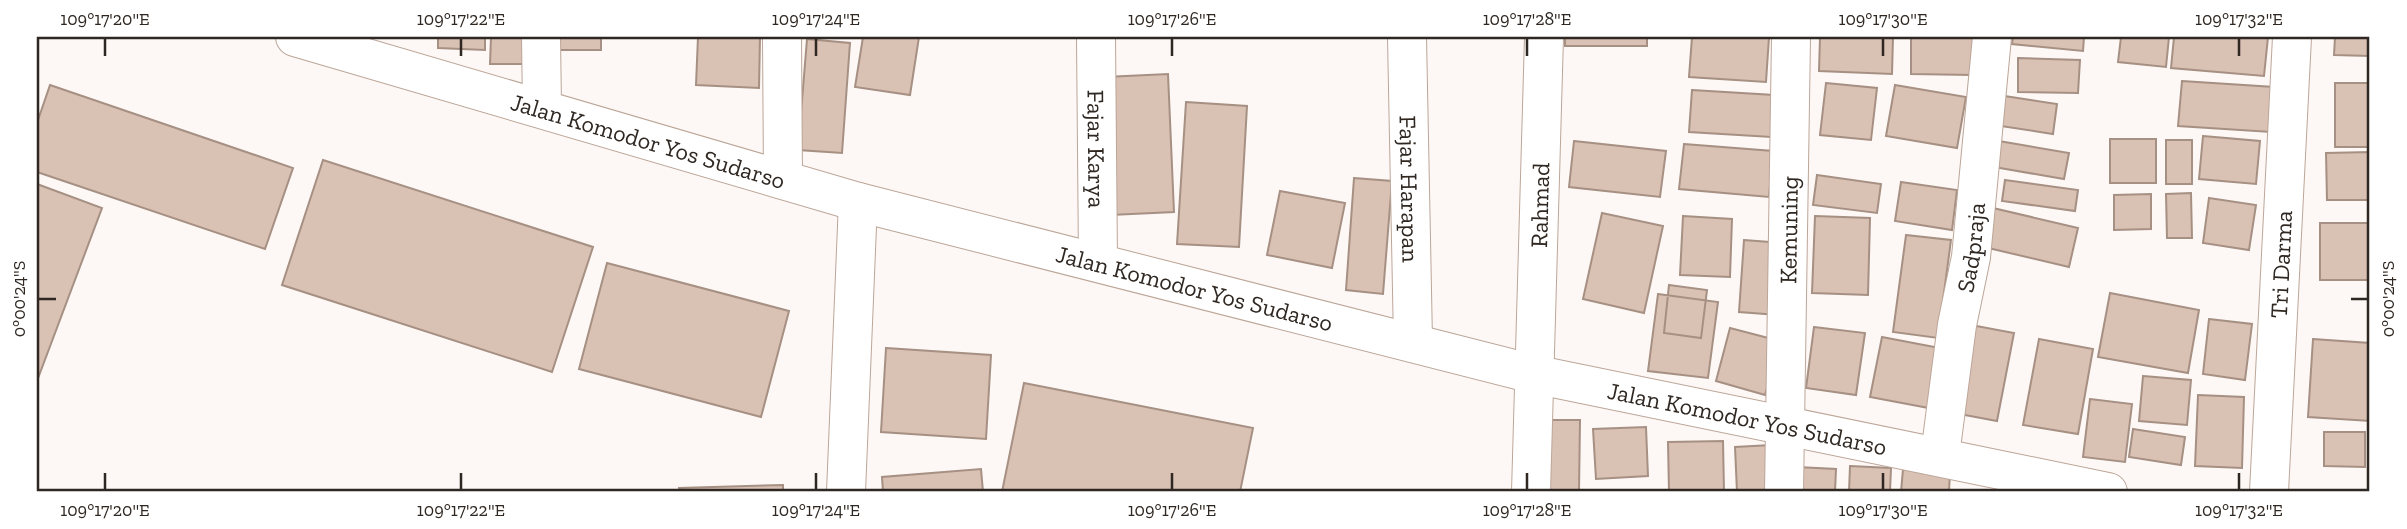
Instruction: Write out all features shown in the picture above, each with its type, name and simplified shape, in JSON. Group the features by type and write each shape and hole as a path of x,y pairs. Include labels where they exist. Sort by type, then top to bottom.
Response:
{"street":[{"path":"541,37 542,107"},
{"path":"782,37 783,180"},
{"name":"Fajar Karya","path":"1096,37 1098,262"},
{"name":"Fajar Harapan","path":"1407,37 1413,341"},
{"name":"Rahmad","path":"1531,492 1544,37"},
{"name":"Kemuning","path":"1784,492 1791,37"},
{"name":"Sadpraja","path":"1940,455 1957,326 1971,257 1992,37"},
{"name":"Tri Darma","path":"2269,492 2292,37"},
{"name":"Jalan Komodor Yos Sudarso","path":"316,40 858,202 1413,341 1533,374 1940,455 2017,482 2108,492"},
{"path":"846,492 858,202"}],"building":[{"path":"438,37 485,37 485,50 438,48"},
{"path":"491,37 532,37 532,64 490,64"},
{"path":"549,37 601,37 601,50 549,50"},
{"path":"698,37 760,37 759,88 696,85"},
{"path":"863,37 919,37 910,95 855,87"},
{"path":"1565,37 1647,37 1647,46 1565,46"},
{"path":"1692,37 1769,37 1766,82 1689,77"},
{"path":"1820,37 1893,37 1892,74 1819,71"},
{"path":"1911,37 1973,38 1972,75 1911,74"},
{"path":"2013,37 2084,37 2083,51 2012,44"},
{"path":"2121,37 2169,37 2166,67 2118,62"},
{"path":"2174,37 2268,37 2264,76 2171,68"},
{"path":"2335,37 2370,37 2370,56 2334,55"},
{"path":"807,39 850,43 842,153 798,150"},
{"path":"2018,58 2080,60 2078,93 2018,92"},
{"path":"1168,74 1174,212 1111,215 1105,77"},
{"path":"2182,81 2274,87 2271,132 2178,126"},
{"path":"1826,83 1877,88 1871,140 1820,135"},
{"path":"2335,83 2370,83 2370,147 2335,147"},
{"path":"50,85 293,168 265,249 37,172 37,123"},
{"path":"1895,85 1966,97 1957,148 1886,136"},
{"path":"1692,90 1774,95 1771,137 1689,132"},
{"path":"1998,95 2057,104 2053,134 1994,125"},
{"path":"1186,102 1247,106 1239,247 1177,244"},
{"path":"2203,136 2260,141 2256,184 2199,179"},
{"path":"2110,139 2156,139 2156,183 2110,183"},
{"path":"1993,140 2069,153 2064,179 1988,166"},
{"path":"2166,140 2192,140 2192,184 2166,184"},
{"path":"1574,141 1666,151 1660,197 1569,187"},
{"path":"1684,144 1773,151 1769,197 1679,189"},
{"path":"2370,152 2370,200 2327,200 2326,153"},
{"path":"323,160 593,247 552,372 282,285"},
{"path":"1817,175 1881,184 1877,213 1813,205"},
{"path":"1354,178 1392,181 1383,294 1346,290"},
{"path":"2005,180 2078,190 2075,211 2002,201"},
{"path":"1901,182 1957,190 1952,230 1895,221"},
{"path":"37,184 102,208 37,381"},
{"path":"1280,191 1345,203 1332,268 1267,255"},
{"path":"2191,193 2192,238 2167,238 2166,194"},
{"path":"2151,194 2151,229 2114,230 2114,195"},
{"path":"2209,198 2256,205 2249,250 2203,243"},
{"path":"1993,208 2078,228 2069,267 1984,247"},
{"path":"1602,213 1663,226 1644,313 1583,299"},
{"path":"1683,216 1732,219 1730,277 1680,275"},
{"path":"1815,216 1870,218 1868,295 1812,293"},
{"path":"2320,223 2370,223 2370,280 2320,280"},
{"path":"1906,235 1951,240 1938,338 1893,332"},
{"path":"1744,240 1783,243 1778,315 1739,312"},
{"path":"607,263 789,311 761,417 579,369"},
{"path":"1669,285 1707,290 1701,338 1664,333"},
{"path":"2110,293 2199,310 2188,373 2098,357"},
{"path":"1658,294 1718,302 1708,378 1648,371"},
{"path":"2209,319 2252,324 2245,380 2203,374"},
{"path":"1971,325 2014,333 1997,421 1954,413"},
{"path":"1814,327 1865,333 1856,395 1806,388"},
{"path":"1730,328 1780,341 1765,395 1716,381"},
{"path":"1882,337 1945,349 1934,409 1870,397"},
{"path":"2039,339 2093,349 2078,434 2023,425"},
{"path":"2313,339 2370,343 2370,421 2308,417"},
{"path":"886,348 991,355 986,439 881,432"},
{"path":"2143,376 2191,380 2187,425 2139,421"},
{"path":"1024,383 1253,428 1240,492 1002,492"},
{"path":"2198,395 2244,397 2242,468 2195,466"},
{"path":"2090,399 2132,404 2125,462 2083,457"},
{"path":"1548,420 1580,420 1579,492 1546,492"},
{"path":"1646,427 1648,476 1596,479 1593,429"},
{"path":"2133,429 2185,437 2181,465 2129,457"},
{"path":"2324,432 2365,432 2365,467 2324,466"},
{"path":"1723,441 1724,492 1669,492 1668,442"},
{"path":"1771,445 1773,492 1737,492 1735,447"},
{"path":"1850,466 1891,468 1890,492 1849,492"},
{"path":"1797,467 1836,469 1835,492 1796,492"},
{"path":"981,469 983,492 883,492 882,477"},
{"path":"1903,469 1950,473 1949,492 1901,492"},
{"path":"783,485 783,492 679,492 679,488"}]}
